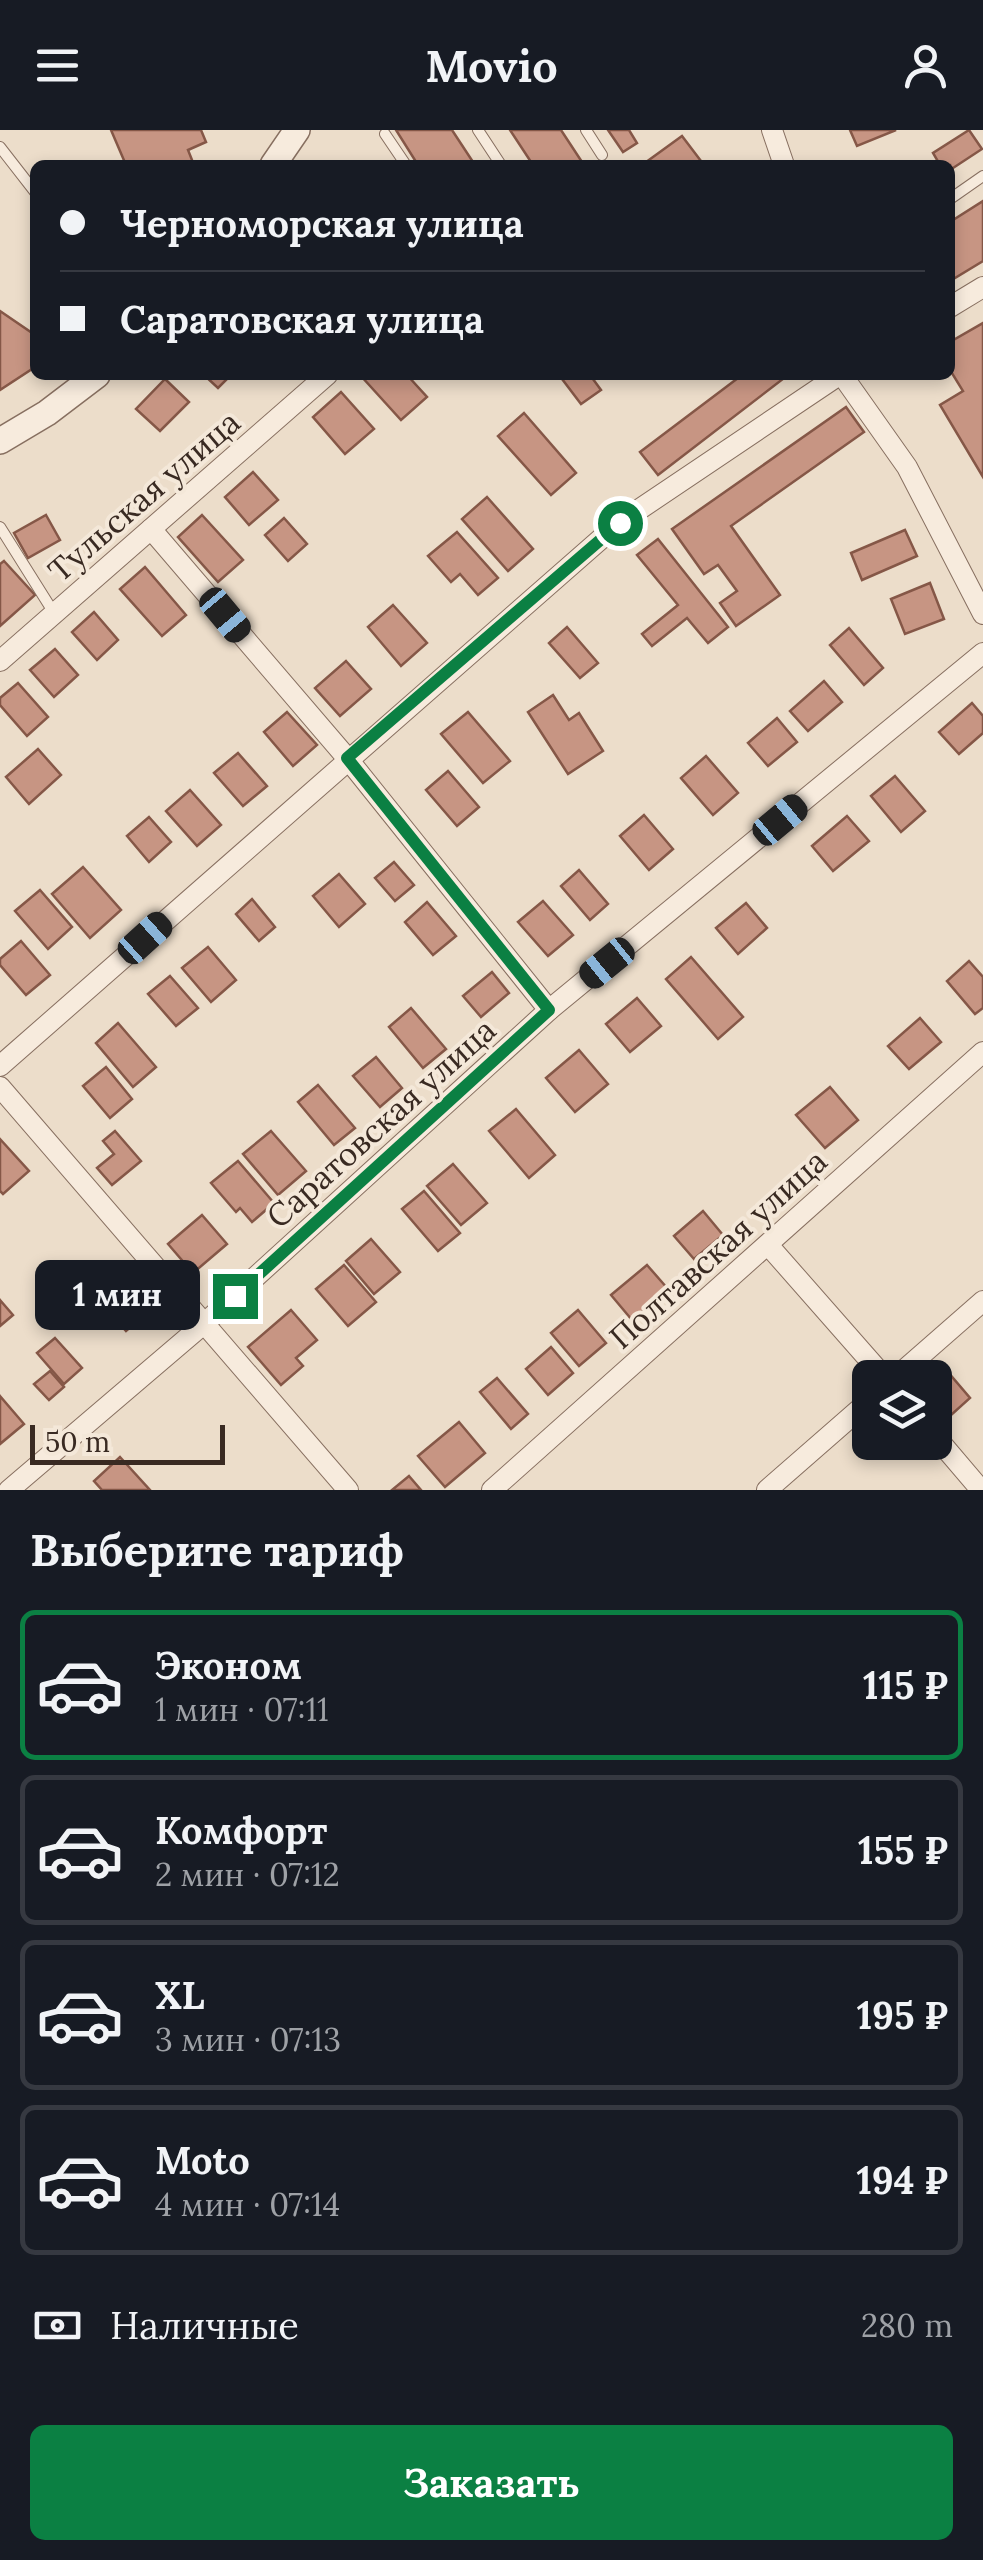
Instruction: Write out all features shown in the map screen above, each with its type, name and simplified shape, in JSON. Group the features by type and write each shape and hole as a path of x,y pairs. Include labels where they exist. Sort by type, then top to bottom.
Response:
{"street":[{"path":"277,160 298,130"},
{"path":"772,130 782,160"},
{"path":"955,304 983,286"},
{"path":"0,441 46,414 90,380"},
{"name":"Тульская улица","path":"0,661 321,380"},
{"path":"0,1066 347,758 620,523 834,380"},
{"path":"845,380 907,467 983,614"},
{"path":"152,529 347,758 549,1010"},
{"name":"Саратовская улица","path":"10,1490 206,1322 549,1010 983,653"},
{"name":"Полтавская улица","path":"492,1490 983,1052"},
{"path":"0,1086 348,1490"},
{"path":"768,1246 869,1360"},
{"path":"916,1360 983,1301"},
{"path":"767,1490 852,1416"},
{"path":"952,1456 981,1490"}],"lane":[{"path":"478,130 498,160"},
{"path":"586,130 602,155"},
{"path":"386,134 403,160"},
{"path":"0,147 30,186"},
{"path":"955,195 983,176"},
{"path":"0,528 54,614"}],"building":[{"path":"111,130 201,130 206,142 188,150 192,160 124,160"},
{"path":"396,130 452,130 472,160 415,160"},
{"path":"510,130 561,130 581,160 530,160"},
{"path":"608,130 629,130 637,143 623,152"},
{"path":"850,130 896,130 857,146"},
{"path":"969,130 982,149 955,167 955,160 937,160 933,153"},
{"path":"682,136 700,160 649,160"},
{"path":"983,201 983,261 955,278 955,219"},
{"path":"0,311 30,332 30,370 0,390"},
{"path":"983,323 983,477 940,405 963,391 955,378 955,339"},
{"path":"164,380 189,402 160,431 136,409"},
{"path":"209,380 226,380 218,388"},
{"path":"365,380 412,380 427,397 401,420"},
{"path":"563,380 594,380 601,390 581,404"},
{"path":"735,380 782,380 658,475 640,452"},
{"path":"341,392 374,429 345,454 313,417"},
{"path":"846,407 864,432 731,526 780,595 736,626 720,603 737,591 718,565 704,574 672,529"},
{"path":"524,413 576,473 551,495 498,436"},
{"path":"253,472 278,500 249,525 225,497"},
{"path":"487,497 533,549 508,571 462,519"},
{"path":"46,515 60,540 28,558 14,533"},
{"path":"202,515 243,560 218,582 178,537"},
{"path":"284,518 307,544 288,561 265,535"},
{"path":"905,530 917,556 862,580 851,553"},
{"path":"457,532 498,578 478,595 460,574 451,582 428,556"},
{"path":"658,539 728,627 708,643 687,618 652,646 642,634 678,605 637,555"},
{"path":"4,561 35,595 0,626 0,564"},
{"path":"145,567 186,615 162,636 120,589"},
{"path":"930,583 944,619 905,634 891,599"},
{"path":"393,605 427,643 401,666 368,627"},
{"path":"94,612 118,640 97,660 72,632"},
{"path":"567,627 598,663 580,678 549,643"},
{"path":"849,628 883,668 864,685 830,645"},
{"path":"55,649 78,675 54,697 30,670"},
{"path":"346,661 371,689 340,716 315,688"},
{"path":"824,681 842,702 808,731 790,711"},
{"path":"18,683 48,717 27,736 0,705 0,698"},
{"path":"553,695 569,720 579,713 603,751 568,774 528,712"},
{"path":"972,703 983,716 983,733 959,754 939,732"},
{"path":"287,712 317,745 293,766 264,732"},
{"path":"468,712 510,761 483,783 441,734"},
{"path":"777,718 797,742 768,766 748,743"},
{"path":"38,749 61,775 29,804 6,777"},
{"path":"238,753 267,786 243,806 214,773"},
{"path":"706,756 738,793 713,815 681,778"},
{"path":"448,771 479,807 457,826 426,790"},
{"path":"895,776 925,811 901,832 871,796"},
{"path":"190,790 221,825 197,846 166,811"},
{"path":"644,815 673,849 649,870 620,836"},
{"path":"847,816 869,841 833,871 812,846"},
{"path":"149,817 171,842 149,862 127,836"},
{"path":"394,862 414,885 395,901 375,878"},
{"path":"83,867 121,910 90,938 52,894"},
{"path":"579,870 608,904 590,920 561,886"},
{"path":"339,874 365,904 339,927 313,896"},
{"path":"40,890 72,927 48,949 15,911"},
{"path":"252,899 275,927 259,941 236,914"},
{"path":"543,901 573,935 548,956 518,922"},
{"path":"427,902 456,936 433,955 405,922"},
{"path":"746,903 767,928 738,954 716,928"},
{"path":"21,941 50,975 26,995 0,965 0,959"},
{"path":"208,947 236,980 211,1002 182,968"},
{"path":"691,957 743,1017 718,1039 666,979"},
{"path":"969,961 983,977 983,1008 975,1014 947,981"},
{"path":"492,972 509,993 481,1017 463,996"},
{"path":"170,976 198,1008 176,1026 148,994"},
{"path":"637,998 661,1026 630,1052 606,1024"},
{"path":"411,1008 446,1049 423,1068 389,1027"},
{"path":"920,1018 941,1042 909,1069 888,1046"},
{"path":"118,1023 156,1067 133,1087 96,1043"},
{"path":"579,1050 608,1084 575,1112 546,1078"},
{"path":"376,1057 402,1088 380,1107 353,1076"},
{"path":"106,1067 132,1099 110,1118 83,1086"},
{"path":"318,1085 355,1128 334,1145 298,1102"},
{"path":"830,1087 858,1120 825,1148 796,1115"},
{"path":"516,1109 555,1155 529,1178 489,1131"},
{"path":"115,1131 141,1161 112,1185 97,1168 114,1154 103,1141"},
{"path":"271,1131 306,1171 278,1195 243,1154"},
{"path":"0,1139 29,1171 3,1194 0,1191"},
{"path":"238,1161 274,1203 252,1222 240,1208 236,1212 211,1183"},
{"path":"453,1164 487,1203 461,1225 427,1186"},
{"path":"424,1191 460,1233 438,1251 402,1209"},
{"path":"703,1211 723,1235 694,1259 674,1236"},
{"path":"202,1215 227,1244 193,1273 168,1244"},
{"path":"371,1239 400,1272 374,1294 346,1261"},
{"path":"344,1265 376,1302 348,1326 316,1289"},
{"path":"647,1265 668,1289 632,1320 611,1295"},
{"path":"119,1280 148,1312 126,1331 98,1299"},
{"path":"0,1300 13,1315 0,1326"},
{"path":"291,1310 317,1340 296,1358 303,1366 281,1385 248,1347"},
{"path":"578,1310 606,1343 579,1366 551,1333"},
{"path":"55,1338 82,1368 64,1384 37,1353"},
{"path":"551,1347 573,1373 548,1395 526,1369"},
{"path":"50,1371 64,1387 49,1400 34,1384"},
{"path":"952,1377 970,1398 952,1414"},
{"path":"497,1378 528,1414 511,1429 480,1392"},
{"path":"0,1396 24,1424 0,1444"},
{"path":"459,1422 485,1453 445,1487 418,1456"},
{"path":"120,1457 150,1490 102,1490 94,1481"},
{"path":"409,1476 421,1490 392,1490"}],"route":[{"path":"235,1296 549,1010 347,758 620,523"}]}
